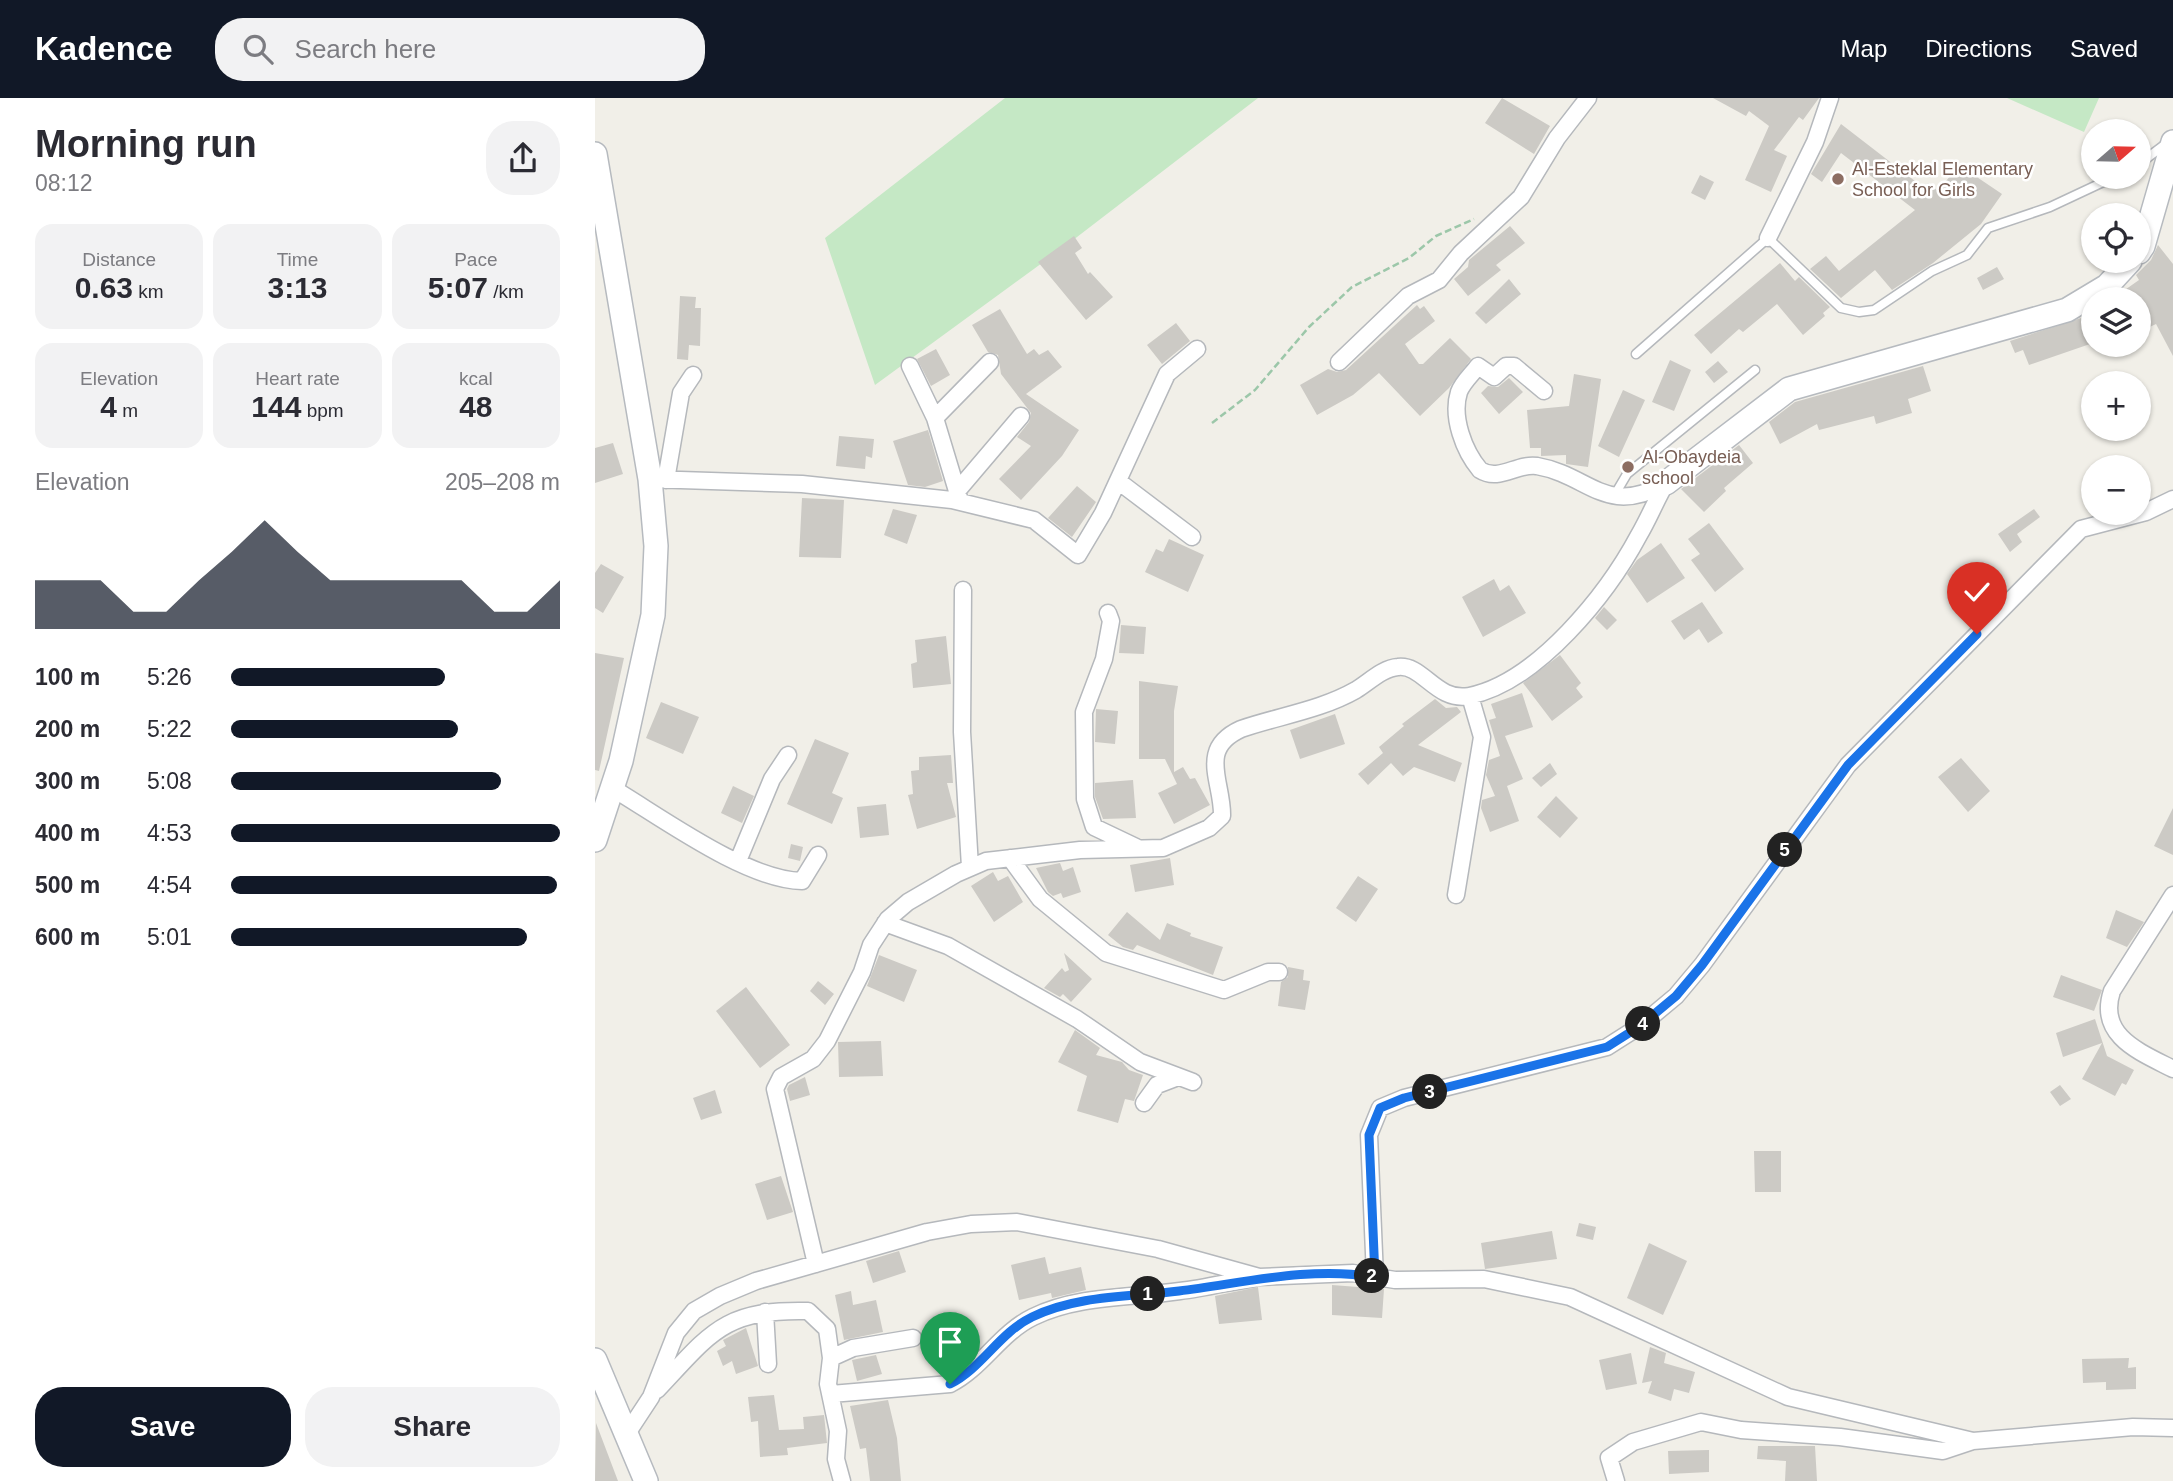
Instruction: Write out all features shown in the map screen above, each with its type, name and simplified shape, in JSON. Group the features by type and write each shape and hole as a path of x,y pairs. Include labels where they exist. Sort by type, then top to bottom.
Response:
{"street":[{"path":"1339,362 1408,296 1439,280 1461,253 1521,197 1557,138 1588,98"},
{"path":"1767,238 1815,142 1830,98"},
{"path":"2151,217 2173,139"},
{"path":"595,154 658,480 653,615 612,788 595,841"},
{"path":"1544,391 1514,366 1501,369 1494,377 1478,366 1459,389 1456,405 1472,461 1488,475 1535,466 1615,496 1635,498 1666,483 1789,390 2067,310 2107,286 2119,273"},
{"path":"658,480 802,484 959,496 1034,520 1078,555 1118,481 1167,374 1197,349"},
{"path":"936,418 990,362"},
{"path":"910,366 936,418 959,496"},
{"path":"658,480 681,393 693,375"},
{"path":"959,496 991,447 1021,416"},
{"path":"1118,481 1192,537"},
{"path":"816,1264 775,1089 781,1077 813,1059 827,1041 862,972 871,945 885,923 908,902 970,867 986,861 1080,850 1163,848 1217,823 1222,816 1223,807 1215,758 1221,744 1233,733 1341,699 1382,672 1401,666 1445,693 1470,696 1531,667 1567,634 1639,536 1666,483"},
{"path":"1375,1277 1369,1135 1380,1108 1404,1098 1607,1047 1640,1026 1676,996 1702,965 1848,765 2081,529 2146,512 2173,499"},
{"path":"963,590 962,732 970,867"},
{"path":"1108,612 1111,621 1104,659 1094,693 1084,712 1085,799 1094,827 1140,849"},
{"path":"1456,895 1482,737 1470,696"},
{"path":"738,861 772,779 788,755"},
{"path":"612,788 770,877 802,881 818,855"},
{"path":"1010,858 1040,899 1106,953 1228,993 1268,972 1279,972"},
{"path":"2173,895 2117,983 2109,1009 2114,1030 2129,1046 2173,1069"},
{"path":"885,923 914,936 948,946 1077,1019 1140,1062 1186,1079 1157,1085 1144,1103"},
{"path":"651,1397 676,1332 694,1311 720,1296 756,1281 927,1232 971,1224 1017,1222 1158,1249 1259,1277"},
{"path":"831,1394 950,1384 964,1377 1016,1327 1047,1311 1100,1299 1180,1291 1259,1277 1353,1273 1395,1280 1484,1279 1570,1297 1788,1397 1972,1441"},
{"path":"627,1435 651,1397 713,1331 754,1313 809,1311 827,1329 831,1358 828,1384 838,1431 836,1459 842,1481"},
{"path":"765,1312 768,1364"},
{"path":"831,1358 853,1348 913,1338"},
{"path":"595,1360 646,1481"},
{"path":"595,1401 629,1481"},
{"path":"1616,1481 1609,1458 1633,1442 1701,1422 1741,1430 1840,1437 1943,1451 1972,1441 2133,1427 2173,1429"}],"lane":[{"path":"2151,155 2173,139"},
{"path":"1636,354 1767,238 1841,308 1859,312 1874,310 1932,271 1967,255 1988,228 2050,207 2088,189"},
{"path":"1615,496 1627,474 1755,370"}],"path":[{"path":"1212,423 1255,390 1309,327 1353,287 1409,258 1436,236 1484,214"}],"green space":[{"path":"1005,98 1258,98 1064,247 875,385 825,238"},
{"path":"2007,98 2099,98 2090,119 2081,119 2081,131"}],"building":[{"path":"1502,98 1550,126 1534,154 1485,123"},
{"path":"1713,98 1819,98 1803,120 1799,117 1774,150 1787,156 1771,192 1745,180 1769,126 1749,111 1746,116"},
{"path":"1841,124 1924,188 1928,183 1938,191 1959,165 2002,194 1981,224 1933,263 1892,290 1875,270 1841,298 1810,269 1826,256 1839,271 1915,210 1841,153 1822,182 1811,174"},
{"path":"1700,175 1714,182 1705,200 1691,193"},
{"path":"1510,226 1525,243 1496,265 1501,270 1468,296 1454,279 1468,267 1469,260"},
{"path":"1074,236 1082,248 1075,253 1088,274 1090,272 1113,297 1086,320 1038,262"},
{"path":"2158,245 2173,264 2173,356 2156,324 2151,326 2151,287 2129,287 2139,280 2136,275 2138,273 2151,273 2151,260"},
{"path":"1780,263 1795,281 1799,277 1830,307 1823,313 1825,316 1803,335 1777,304 1743,332 1739,329 1711,354 1694,335"},
{"path":"1997,267 2004,279 1983,290 1977,278"},
{"path":"1509,279 1521,294 1486,324 1475,313"},
{"path":"680,296 696,297 695,308 701,308 700,346 689,345 688,360 677,359"},
{"path":"1417,305 1420,309 1424,306 1435,321 1405,344 1419,364 1423,364 1450,338 1471,359 1449,388 1420,416 1379,373 1353,395 1317,415 1300,385 1328,369 1337,372 1346,370"},
{"path":"1000,309 1027,354 1034,349 1039,355 1048,350 1062,367 1026,394 1079,430 1062,456 1021,500 999,479 1031,446 1017,437 1029,422 1031,413 1001,374 998,355 988,352 972,325"},
{"path":"2081,318 2081,347 2029,365 2023,350 2015,353 2010,341"},
{"path":"1176,323 1190,341 1162,364 1147,345"},
{"path":"936,349 950,375 931,386 917,359"},
{"path":"1670,360 1691,370 1674,411 1652,402"},
{"path":"1718,361 1728,372 1714,383 1705,372"},
{"path":"1923,366 1931,391 1908,399 1912,413 1876,424 1874,416 1819,430 1817,424 1780,444 1769,422 1795,402"},
{"path":"1574,374 1601,379 1588,467 1566,464 1566,455 1541,456 1541,448 1530,448 1527,410 1569,406"},
{"path":"1509,378 1523,392 1499,414 1481,393 1488,386 1498,387"},
{"path":"1623,390 1645,400 1619,457 1598,446"},
{"path":"928,430 943,481 925,487 908,485 893,441"},
{"path":"839,436 874,439 872,458 866,456 865,469 836,466"},
{"path":"613,443 623,474 595,483 595,448"},
{"path":"1739,445 1753,463 1724,488 1726,491 1704,512 1681,489"},
{"path":"1077,486 1096,502 1072,537 1048,518"},
{"path":"802,498 844,500 841,558 799,557"},
{"path":"893,509 917,515 907,544 884,535"},
{"path":"2034,509 2040,517 2017,534 2022,542 2010,552 1998,534"},
{"path":"1709,523 1744,569 1715,592 1691,560 1700,554 1688,539"},
{"path":"1169,539 1204,555 1188,592 1145,572 1156,549 1163,552"},
{"path":"1661,543 1685,578 1647,603 1627,574 1637,560"},
{"path":"601,564 624,577 603,613 595,608 595,573"},
{"path":"1494,579 1500,591 1509,585 1526,613 1483,637 1462,597"},
{"path":"1702,602 1723,633 1708,643 1699,629 1684,640 1671,621"},
{"path":"1604,607 1617,620 1607,630 1595,618"},
{"path":"1121,625 1146,627 1144,654 1119,653"},
{"path":"946,636 951,684 913,688 911,664 917,662 915,640"},
{"path":"595,653 624,658 599,771 595,770"},
{"path":"1560,655 1581,683 1576,688 1583,697 1552,721 1523,683"},
{"path":"1139,681 1178,686 1174,711 1174,772 1183,767 1190,779 1195,778 1210,805 1174,824 1158,793 1177,784 1165,759 1139,759"},
{"path":"1522,693 1533,727 1505,736 1523,779 1507,786 1519,821 1490,832 1481,808 1482,800 1495,796 1486,775 1489,760 1500,756 1489,720 1496,718 1491,704"},
{"path":"1435,699 1446,708 1457,707 1461,712 1418,745 1462,763 1455,782 1414,767 1403,776 1391,763 1368,785 1358,774 1383,753 1379,747 1404,726 1402,724"},
{"path":"661,702 699,717 683,754 646,738"},
{"path":"1096,709 1118,711 1115,744 1095,742"},
{"path":"1335,714 1345,744 1300,759 1290,730"},
{"path":"815,739 849,753 832,793 843,798 832,824 787,804"},
{"path":"951,755 953,783 947,783 956,817 917,829 908,795 913,794 911,771 919,770 919,757"},
{"path":"1961,758 1990,791 1968,812 1938,777"},
{"path":"1550,763 1557,774 1541,787 1532,778"},
{"path":"1133,780 1136,818 1103,819 1095,797 1095,783"},
{"path":"733,786 754,796 742,823 721,813"},
{"path":"1556,796 1578,818 1560,838 1537,817"},
{"path":"886,804 889,835 860,838 857,807"},
{"path":"2173,808 2173,855 2154,846"},
{"path":"791,844 803,847 800,861 788,858"},
{"path":"1170,858 1174,885 1135,892 1130,865"},
{"path":"1060,863 1063,871 1073,867 1081,892 1063,898 1061,893 1053,896 1048,892 1036,868"},
{"path":"993,872 998,881 1008,876 1023,902 994,922 971,886"},
{"path":"1358,876 1378,889 1356,922 1336,908"},
{"path":"2116,910 2144,922 2127,947 2106,938"},
{"path":"1127,912 1160,940 1167,923 1191,933 1190,936 1223,947 1213,975 1137,945 1133,950 1123,947 1108,935"},
{"path":"1064,953 1092,979 1071,1002 1063,994 1060,997 1044,988 1062,968 1065,972 1069,970"},
{"path":"879,955 917,970 904,1002 867,986"},
{"path":"1288,967 1304,970 1303,980 1310,981 1305,1010 1278,1006 1281,982 1288,977"},
{"path":"2061,975 2102,990 2094,1011 2053,997"},
{"path":"818,981 834,994 825,1005 810,991"},
{"path":"746,987 790,1045 760,1068 716,1011"},
{"path":"2095,1019 2107,1056 2134,1070 2126,1085 2122,1083 2115,1096 2082,1079 2102,1043 2063,1057 2056,1033"},
{"path":"1075,1030 1100,1048 1096,1055 1122,1062 1129,1070 1143,1075 1134,1101 1125,1099 1118,1123 1077,1111 1087,1076 1058,1062"},
{"path":"881,1041 883,1076 839,1077 838,1042"},
{"path":"805,1077 810,1095 790,1101 787,1089 789,1085"},
{"path":"2060,1085 2071,1099 2060,1106 2050,1092"},
{"path":"715,1090 722,1113 701,1120 693,1098"},
{"path":"1754,1151 1781,1151 1781,1192 1755,1192"},
{"path":"781,1176 793,1212 767,1220 755,1184"},
{"path":"1579,1223 1596,1227 1593,1240 1576,1236"},
{"path":"1552,1231 1557,1259 1485,1269 1481,1243"},
{"path":"1649,1243 1687,1261 1663,1315 1627,1298"},
{"path":"899,1251 906,1272 873,1283 866,1261"},
{"path":"1045,1257 1049,1274 1081,1267 1086,1290 1052,1298 1051,1293 1019,1300 1011,1265"},
{"path":"1332,1285 1384,1289 1382,1318 1332,1315"},
{"path":"1258,1287 1262,1320 1219,1324 1215,1296"},
{"path":"851,1291 853,1305 876,1300 883,1332 844,1340 835,1295"},
{"path":"746,1328 758,1366 736,1374 732,1361 723,1366 717,1351 726,1346 723,1340"},
{"path":"1650,1347 1666,1353 1664,1363 1695,1372 1689,1393 1674,1389 1671,1401 1648,1393 1652,1381 1642,1383"},
{"path":"1631,1353 1637,1384 1606,1390 1599,1360"},
{"path":"876,1355 882,1374 857,1381 852,1360"},
{"path":"2129,1358 2128,1368 2136,1367 2136,1389 2106,1390 2106,1382 2083,1383 2082,1359"},
{"path":"774,1395 779,1430 804,1429 803,1417 824,1415 827,1443 787,1448 788,1455 760,1457 758,1421 751,1422 748,1397"},
{"path":"888,1400 897,1438 901,1481 870,1481 866,1448 860,1449 850,1406"},
{"path":"596,1423 618,1481 595,1481"},
{"path":"1758,1446 1815,1446 1817,1481 1785,1481 1786,1461 1757,1459"},
{"path":"1709,1450 1709,1472 1669,1474 1668,1451"}],"place":[{"name":"Al-Esteklal Elementary School for Girls","path":"1838,179"},
{"name":"Al-Obaydeia school","path":"1628,467"}],"route":[{"path":"950,1384 964,1377 1000,1339 1016,1327 1047,1311 1073,1304 1180,1291 1259,1277 1353,1273 1375,1277 1369,1199 1369,1135 1380,1108 1404,1098 1607,1047 1640,1026 1676,996 1702,965 1848,765 1977,634"}]}
